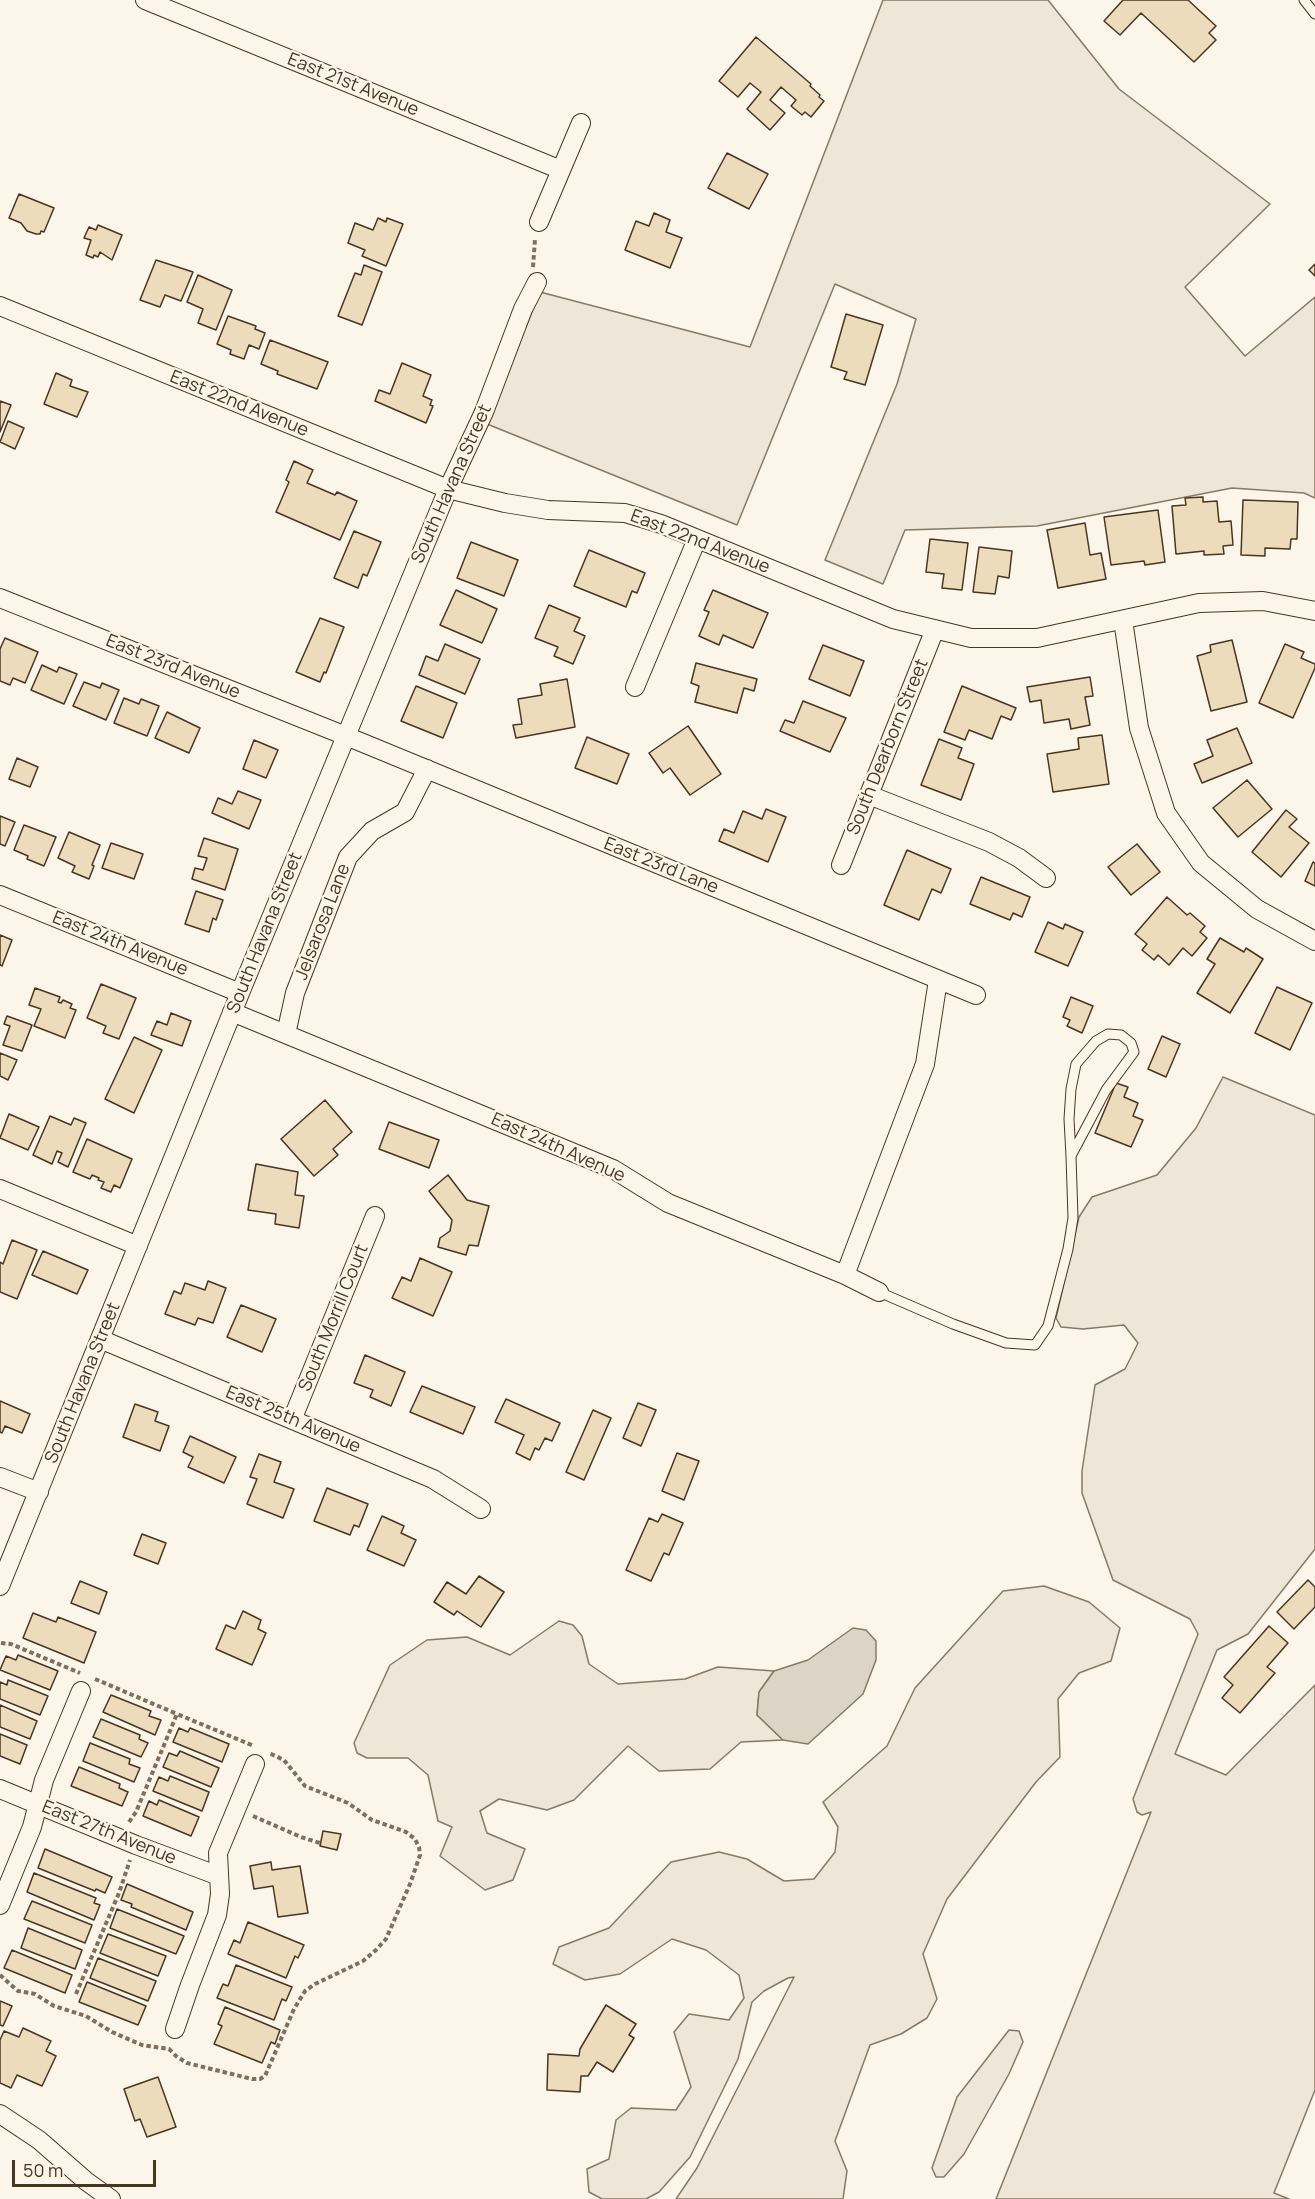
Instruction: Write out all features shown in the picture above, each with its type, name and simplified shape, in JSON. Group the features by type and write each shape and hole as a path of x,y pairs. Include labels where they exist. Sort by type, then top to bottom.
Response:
{"street":[{"name":"East 21st Avenue","path":"145,0 561,170"},
{"path":"539,222 581,123"},
{"name":"South Havana Street","path":"0,1586 232,1012 448,489 484,412 523,309 537,282"},
{"name":"East 22nd Avenue","path":"0,306 448,489 505,503 548,510 625,513 661,524 893,619 971,638 1037,638 1200,603 1263,601 1315,612"},
{"path":"635,687 697,539"},
{"name":"East 23rd Avenue","path":"0,598 346,736"},
{"path":"1123,620 1139,728 1166,813 1201,863 1257,909 1315,941"},
{"name":"South Dearborn Street","path":"841,865 935,629"},
{"name":"East 23rd Lane","path":"346,736 976,995"},
{"name":"Jelsarosa Lane","path":"286,1034 295,993 348,857 372,831 405,812 427,769"},
{"path":"868,795 989,842 1019,858 1046,878"},
{"name":"East 24th Avenue","path":"0,895 240,993"},
{"path":"845,1275 925,1064 938,980"},
{"name":"East 24th Avenue","path":"232,1012 613,1169 668,1203 845,1275 879,1292"},
{"path":"0,1189 138,1246"},
{"name":"South Morrill Court","path":"292,1420 375,1216"},
{"name":"East 25th Avenue","path":"100,1339 433,1479 481,1509"},
{"path":"0,1477 39,1492"},
{"path":"0,1905 32,1827 44,1780 81,1691"},
{"path":"175,2029 217,1915 220,1894 218,1853 255,1764"},
{"name":"East 27th Avenue","path":"0,1789 127,1842 219,1876"},
{"path":"0,2114 39,2140 86,2181 111,2199"}],"lane":[{"path":"1304,0 1315,14"},
{"path":"879,1292 953,1324 1006,1343 1035,1345 1048,1326 1068,1249 1073,1218 1071,1156 1071,1089 1076,1064 1096,1041 1108,1034 1120,1035 1131,1044 1134,1052 1106,1090 1071,1156"}],"path":[{"path":"537,282 533,256 539,222"},
{"path":"0,1975 18,1991 34,1994 54,2006 86,2016 112,2032 142,2045 169,2049 187,2063 210,2070 260,2079 269,2070 294,2009 305,1991 363,1961 386,1939 410,1884 420,1855 419,1847 415,1839 406,1832 372,1820 348,1803 305,1786 284,1760 177,1713 135,1812 118,1893 76,1994"},
{"path":"236,1809 320,1843"}],"shaded area":[{"path":"883,0 1048,0 1119,89 1270,204 1185,287 1245,356 1315,297 1315,498 1304,493 1232,488 1037,526 905,530 883,584 825,560 897,384 916,319 835,284 737,525 487,424 540,292 750,347"},
{"path":"1223,1077 1315,1115 1315,1549 1248,1634 1217,1650 1175,1754 1226,1775 1315,1685 1315,2090 1274,2193 1289,2199 996,2199 1151,1812 1142,1815 1137,1812 1133,1799 1198,1634 1190,1619 1113,1580 1082,1493 1082,1471 1095,1385 1125,1369 1138,1343 1124,1325 1083,1329 1061,1327 1056,1318 1079,1217 1092,1197 1157,1175 1196,1128"},
{"path":"1044,1586 1089,1602 1120,1628 1111,1661 1079,1673 1058,1699 1060,1757 1036,1782 947,1899 923,1954 937,1999 927,2018 901,2034 870,2045 835,2141 847,2171 843,2199 676,2199 697,2168 794,1977 764,1991 752,2002 738,2059 690,2157 659,2192 646,2199 602,2199 589,2192 587,2169 609,2159 616,2120 631,2108 676,2110 691,2087 674,2032 689,2014 729,2020 744,1998 739,1975 706,1950 672,1939 620,1974 585,1980 553,1964 559,1947 609,1928 671,1862 719,1852 747,1859 784,1881 814,1879 835,1852 838,1827 823,1802 887,1746 915,1688 1003,1591"},
{"path":"559,1621 573,1625 582,1636 589,1664 618,1684 685,1679 718,1667 774,1671 759,1692 757,1715 783,1740 741,1742 710,1769 659,1771 628,1746 574,1800 547,1810 499,1799 480,1811 487,1833 525,1849 513,1880 485,1890 440,1856 452,1827 438,1821 428,1775 408,1758 367,1758 357,1753 354,1743 390,1665 427,1640 467,1637 510,1655"},
{"path":"853,1628 866,1630 876,1641 876,1660 863,1694 808,1744 783,1740 757,1715 759,1692 774,1671 808,1660"},
{"path":"1009,2030 1019,2031 1023,2042 1009,2074 964,2154 944,2177 936,2177 932,2168 957,2097"}],"building":[{"path":"1123,0 1188,0 1216,26 1209,33 1216,40 1194,62 1141,13 1120,35 1104,21"},
{"path":"756,37 811,84 810,86 820,95 819,97 824,101 811,117 805,112 802,115 791,106 796,100 781,87 770,100 785,113 770,130 747,109 761,92 750,83 738,97 719,81"},
{"path":"727,153 768,174 749,209 708,188"},
{"path":"19,194 54,208 44,232 36,234 27,231 21,223 9,218"},
{"path":"654,213 670,220 666,232 682,238 670,268 625,250 636,221 649,226"},
{"path":"378,218 386,222 387,218 403,224 386,266 362,256 365,250 348,243 355,223 373,230"},
{"path":"98,225 122,235 112,260 100,252 98,257 94,255 93,258 86,255 91,240 84,238 89,227 96,230"},
{"path":"156,260 193,272 181,301 165,295 160,307 140,300"},
{"path":"1315,264 1315,276 1309,270"},
{"path":"364,265 382,272 362,325 338,316 355,273 361,275"},
{"path":"198,275 232,290 216,330 198,323 203,309 187,302"},
{"path":"846,314 883,325 865,385 844,379 847,372 831,367"},
{"path":"228,316 256,326 255,329 265,333 259,349 249,345 244,359 230,354 231,350 217,344"},
{"path":"270,340 328,362 317,389 277,374 278,371 261,364"},
{"path":"402,363 431,375 423,396 432,400 430,405 433,406 426,423 375,401 379,390 390,394"},
{"path":"56,373 72,380 70,386 88,392 77,417 44,404"},
{"path":"0,401 11,405 0,432"},
{"path":"8,421 24,428 15,449 0,442"},
{"path":"294,461 313,470 307,483 335,495 337,492 357,501 340,540 276,512 289,482 286,480"},
{"path":"1203,497 1203,502 1217,501 1219,522 1231,521 1233,545 1223,546 1224,554 1204,555 1204,551 1176,554 1172,506 1186,505 1185,498"},
{"path":"1243,500 1298,502 1297,539 1291,539 1290,549 1265,548 1265,556 1241,555"},
{"path":"1158,510 1165,562 1145,565 1144,561 1111,565 1104,517"},
{"path":"1085,523 1090,555 1101,553 1106,579 1058,588 1047,530"},
{"path":"354,531 381,542 367,576 363,574 358,588 334,578"},
{"path":"930,539 968,543 962,590 942,588 944,574 926,572"},
{"path":"471,542 518,560 504,596 457,578"},
{"path":"979,547 1012,551 1009,578 998,576 995,594 973,592"},
{"path":"589,550 645,573 637,593 632,591 626,607 574,586"},
{"path":"456,590 497,609 482,643 440,625"},
{"path":"713,590 768,613 753,648 723,635 719,645 699,636 709,612 704,610"},
{"path":"549,605 580,618 574,631 585,636 573,664 554,656 558,647 535,638"},
{"path":"320,618 344,627 326,673 324,672 320,682 296,672"},
{"path":"5,638 38,652 25,683 13,678 10,685 0,681 0,649"},
{"path":"1232,640 1247,702 1211,711 1197,656 1211,652 1210,645"},
{"path":"445,644 480,659 465,694 419,675 426,656 438,661"},
{"path":"1285,644 1304,652 1301,658 1315,664 1293,718 1259,703"},
{"path":"823,645 864,661 850,696 809,679"},
{"path":"696,663 757,679 754,691 744,688 737,713 695,702 699,686 691,683"},
{"path":"42,665 57,672 59,667 77,674 64,704 31,690"},
{"path":"1090,677 1093,696 1085,697 1090,725 1071,729 1069,719 1044,723 1041,700 1030,702 1027,687"},
{"path":"567,679 575,727 516,738 513,725 522,724 518,699 542,695 540,684"},
{"path":"84,682 100,688 102,683 119,690 106,720 73,706"},
{"path":"416,686 457,703 443,738 401,721"},
{"path":"962,686 1016,708 1011,720 1001,716 992,739 969,730 965,740 944,732"},
{"path":"124,698 139,704 141,699 159,706 147,736 114,723"},
{"path":"803,701 846,718 830,752 780,731 785,720 794,723"},
{"path":"167,712 200,728 189,753 155,738"},
{"path":"688,726 721,774 690,795 670,768 663,773 649,753"},
{"path":"1237,728 1252,763 1202,783 1194,764 1213,756 1207,740"},
{"path":"1102,735 1109,784 1053,792 1047,754 1079,749 1078,738"},
{"path":"587,737 629,754 617,784 575,768"},
{"path":"939,739 962,748 958,758 974,764 961,800 921,785"},
{"path":"254,740 278,750 266,778 243,769"},
{"path":"17,758 38,767 30,787 9,779"},
{"path":"1247,780 1272,809 1238,837 1213,808"},
{"path":"238,791 261,800 249,829 212,813 218,798 232,804"},
{"path":"766,809 786,817 768,862 719,841 724,829 734,833 743,811 762,819"},
{"path":"1286,810 1297,819 1289,827 1309,843 1281,877 1252,852"},
{"path":"0,816 15,822 5,846 0,844"},
{"path":"24,825 56,837 44,866 27,859 28,856 14,850"},
{"path":"69,832 100,845 89,879 72,872 75,866 58,858"},
{"path":"204,838 238,849 225,890 192,879 195,868 203,870 207,858 198,856"},
{"path":"111,843 143,854 134,879 102,868"},
{"path":"1137,844 1160,872 1131,895 1108,867"},
{"path":"907,850 951,869 941,893 932,889 919,920 884,905"},
{"path":"1313,862 1315,863 1315,886 1305,881"},
{"path":"981,877 1030,897 1022,917 1013,913 1010,920 970,904"},
{"path":"196,891 223,900 216,920 213,918 209,932 185,924"},
{"path":"1167,897 1187,915 1190,913 1205,926 1200,932 1207,938 1192,956 1183,948 1169,965 1158,955 1154,960 1142,950 1147,944 1135,934"},
{"path":"1048,922 1063,929 1065,924 1083,932 1068,966 1035,952"},
{"path":"0,935 12,940 2,966 0,965"},
{"path":"1220,938 1244,952 1246,948 1263,959 1230,1013 1197,993 1215,964 1207,959"},
{"path":"101,984 136,998 119,1039 103,1033 106,1026 87,1018"},
{"path":"1277,987 1312,1003 1290,1050 1255,1033"},
{"path":"35,988 60,997 58,1002 61,1003 63,1000 72,1004 70,1008 76,1010 65,1038 34,1026 41,1009 29,1005"},
{"path":"1071,997 1093,1006 1082,1033 1067,1026 1070,1020 1063,1017"},
{"path":"171,1013 191,1021 182,1046 151,1035 157,1021 167,1025"},
{"path":"7,1016 32,1025 22,1051 3,1045 10,1026 4,1024"},
{"path":"1162,1036 1180,1044 1166,1077 1148,1069"},
{"path":"134,1037 162,1050 134,1113 105,1099"},
{"path":"0,1053 17,1060 8,1080 0,1076"},
{"path":"1116,1083 1128,1087 1124,1097 1138,1103 1133,1116 1143,1120 1131,1147 1095,1133"},
{"path":"325,1100 352,1132 333,1149 338,1155 314,1176 281,1139"},
{"path":"9,1114 39,1127 28,1150 0,1138"},
{"path":"50,1116 71,1125 74,1118 86,1123 68,1167 58,1162 62,1153 57,1151 52,1164 33,1155"},
{"path":"389,1122 439,1140 429,1168 379,1149"},
{"path":"87,1139 132,1159 120,1188 114,1185 111,1192 101,1188 104,1182 98,1180 99,1178 92,1175 90,1179 73,1172"},
{"path":"256,1164 298,1172 295,1195 304,1196 299,1228 275,1224 276,1214 248,1210"},
{"path":"448,1175 467,1200 489,1206 478,1246 469,1245 466,1255 438,1247 440,1238 450,1231 452,1220 429,1191"},
{"path":"12,1240 37,1250 17,1299 0,1292 0,1262 3,1264"},
{"path":"43,1251 88,1270 77,1294 32,1275"},
{"path":"420,1258 452,1272 433,1316 392,1298 402,1277 411,1281"},
{"path":"208,1281 226,1288 213,1323 198,1318 195,1325 165,1314 174,1291 181,1294 185,1283 205,1290"},
{"path":"241,1305 276,1319 262,1352 227,1337"},
{"path":"365,1355 405,1372 391,1406 370,1397 373,1390 354,1383"},
{"path":"422,1386 475,1407 463,1434 410,1412"},
{"path":"506,1399 560,1423 552,1441 545,1438 539,1450 535,1448 530,1460 516,1453 524,1435 495,1422"},
{"path":"0,1401 30,1414 22,1433 5,1426 2,1433 0,1432"},
{"path":"638,1403 656,1410 641,1446 623,1438"},
{"path":"135,1404 158,1412 155,1421 169,1426 160,1451 123,1437"},
{"path":"593,1410 611,1418 584,1480 566,1472"},
{"path":"190,1436 236,1457 224,1483 188,1467 193,1457 183,1452"},
{"path":"677,1453 699,1461 684,1500 662,1491"},
{"path":"259,1454 281,1462 274,1482 294,1489 283,1518 247,1504 257,1479 250,1477"},
{"path":"327,1488 368,1504 359,1527 354,1525 350,1535 314,1521"},
{"path":"662,1514 683,1523 669,1555 664,1553 651,1581 626,1570 649,1518 658,1522"},
{"path":"382,1516 404,1526 401,1533 416,1540 404,1566 367,1550"},
{"path":"142,1534 166,1543 158,1564 134,1555"},
{"path":"479,1576 504,1592 481,1627 457,1611 454,1615 434,1602 447,1582 466,1594"},
{"path":"1308,1580 1315,1587 1315,1607 1294,1629 1277,1612"},
{"path":"80,1581 107,1592 99,1614 71,1603"},
{"path":"243,1611 261,1620 258,1629 266,1633 252,1665 216,1649 226,1625 235,1629"},
{"path":"33,1613 56,1622 58,1617 96,1632 84,1663 23,1638"},
{"path":"1269,1626 1288,1643 1267,1667 1275,1673 1240,1713 1222,1698 1233,1685 1224,1677"},
{"path":"18,1655 58,1671 50,1690 0,1670 6,1656 16,1660"},
{"path":"8,1680 48,1696 40,1715 0,1699 0,1682 7,1685"},
{"path":"111,1695 151,1711 149,1716 161,1720 155,1735 103,1712"},
{"path":"0,1705 37,1721 30,1739 0,1727"},
{"path":"101,1719 140,1735 139,1739 148,1743 141,1757 93,1737"},
{"path":"179,1728 188,1732 190,1728 229,1744 222,1762 173,1742"},
{"path":"0,1734 27,1745 20,1764 0,1756"},
{"path":"90,1743 130,1759 129,1764 140,1768 134,1782 83,1761"},
{"path":"180,1751 219,1768 211,1787 163,1767 169,1753 177,1756"},
{"path":"79,1767 120,1784 119,1788 128,1792 122,1806 71,1786"},
{"path":"170,1776 209,1792 202,1811 153,1791 159,1777 168,1781"},
{"path":"159,1800 199,1817 191,1836 143,1816 149,1801 157,1805"},
{"path":"323,1831 341,1834 337,1850 320,1846"},
{"path":"45,1849 112,1877 105,1893 38,1868"},
{"path":"271,1862 272,1870 300,1866 308,1913 278,1917 273,1886 254,1889 250,1866"},
{"path":"34,1873 96,1898 94,1903 100,1905 94,1920 27,1892"},
{"path":"127,1884 193,1912 186,1930 131,1907 132,1904 121,1900"},
{"path":"32,1901 92,1925 85,1943 24,1919"},
{"path":"117,1909 184,1936 176,1954 110,1928"},
{"path":"248,1922 304,1945 298,1958 295,1956 286,1978 228,1954 234,1940 240,1943"},
{"path":"28,1928 82,1950 75,1969 21,1948"},
{"path":"108,1934 166,1956 158,1976 100,1953"},
{"path":"12,1950 72,1975 65,1993 4,1968"},
{"path":"98,1958 156,1981 148,2001 90,1978"},
{"path":"236,1965 292,1987 286,2001 282,1999 274,2020 217,1998 223,1984 228,1986"},
{"path":"87,1982 146,2006 138,2025 79,2002"},
{"path":"0,2001 12,2006 3,2026 0,2025"},
{"path":"606,2005 636,2024 629,2035 634,2038 613,2072 597,2062 588,2076 581,2076 580,2092 547,2090 548,2054 579,2056 580,2049"},
{"path":"225,2007 280,2030 275,2044 271,2042 262,2063 214,2044 222,2026 218,2024"},
{"path":"23,2028 51,2041 46,2051 56,2056 42,2086 17,2075 11,2088 0,2083 0,2040 4,2031 19,2037"},
{"path":"158,2077 176,2127 147,2137 140,2119 135,2121 124,2089"}]}
